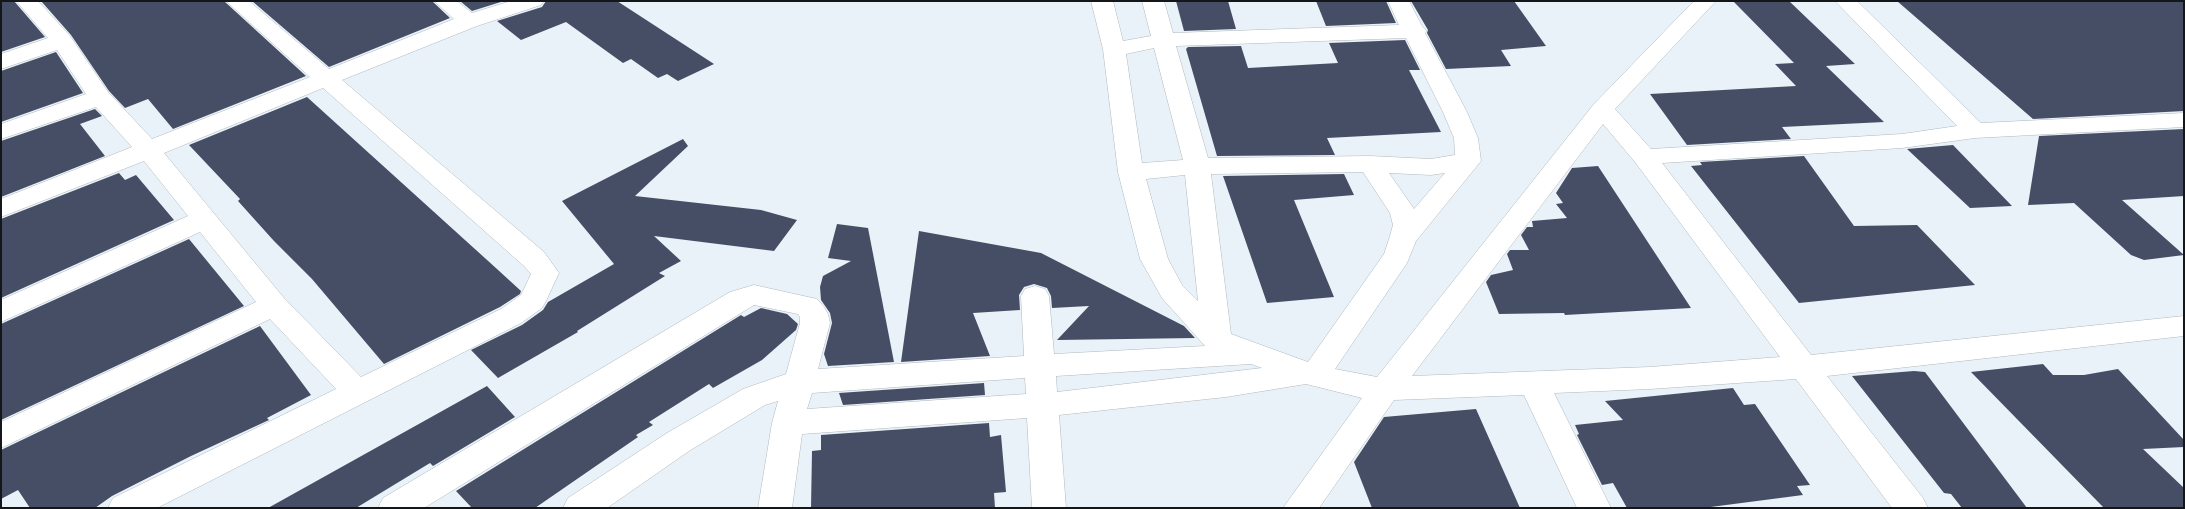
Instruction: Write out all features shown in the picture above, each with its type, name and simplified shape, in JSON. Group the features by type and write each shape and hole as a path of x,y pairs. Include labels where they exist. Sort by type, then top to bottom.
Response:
{"street":[{"path":"26,1 62,41 100,97 149,151 203,220 274,305 356,391"},
{"path":"125,508 356,391 511,316 532,302 545,274 534,259 236,1"},
{"path":"444,1 469,21"},
{"path":"1,209 469,21 534,1"},
{"path":"1102,1 1114,49 1131,172 1154,259 1172,291 1217,340 1253,355 1310,374 1350,385 1385,389 1650,378 1804,367 2184,326"},
{"path":"1154,1 1197,166 1217,340"},
{"path":"1398,1 1416,32 1466,138 1468,161 1403,239"},
{"path":"1300,508 1385,389 1602,109 1706,1"},
{"path":"1845,1 1975,131"},
{"path":"1114,49 1163,40 1416,32"},
{"path":"1,62 62,41"},
{"path":"1,132 100,97"},
{"path":"1602,109 1644,157 1911,508"},
{"path":"1644,157 1902,141 1975,131 2184,120"},
{"path":"1131,172 1197,166 1265,167 1370,164 1431,167 1468,161"},
{"path":"788,423 1043,405 1310,374 1397,256 1403,239 1406,225 1403,214 1370,164"},
{"path":"1,312 203,220"},
{"path":"395,508 535,425 740,298 754,295 807,306 812,310 815,323 788,423 775,508"},
{"path":"1035,296 1049,508"},
{"path":"1,436 274,305"},
{"path":"580,508 678,442 754,396 798,382 1040,366 1253,355"},
{"path":"1534,383 1594,508"}],"building":[{"path":"1,1 14,1 45,37 1,52"},
{"path":"41,1 224,1 306,76 173,129 148,99 125,108 109,91 71,35"},
{"path":"252,1 432,1 450,18 329,67"},
{"path":"460,1 504,1 472,11"},
{"path":"546,1 617,1 714,64 678,81 667,74 658,78 631,59 623,63 566,22 521,40 497,21 542,7"},
{"path":"1176,1 1228,1 1236,29 1184,31"},
{"path":"1316,1 1386,1 1396,23 1326,26"},
{"path":"1411,1 1514,1 1546,46 1501,50 1511,66 1446,69 1427,33 1428,30"},
{"path":"1733,1 1789,1 1855,64 1826,66 1884,122 1782,127 1791,139 1687,145 1650,94 1796,86 1775,64 1794,63"},
{"path":"1897,1 2184,1 2184,111 2033,119"},
{"path":"1405,40 1420,70 1409,70 1441,132 1327,138 1335,155 1217,156 1186,49 1188,47 1241,46 1248,68 1338,63 1329,43"},
{"path":"56,52 83,93 1,122 1,71"},
{"path":"307,97 521,291 520,294 500,307 384,364 312,279 274,241 238,201 240,199 189,145"},
{"path":"95,109 102,116 80,124 105,156 1,197 1,141"},
{"path":"2184,129 2184,196 2122,200 2184,255 2144,260 2131,255 2074,203 2028,205 2039,136"},
{"path":"683,139 688,146 635,196 761,210 797,220 774,251 654,236 681,261 659,273 665,276 578,332 498,378 471,350 522,325 543,310 548,302 614,264 562,201"},
{"path":"1953,145 2012,206 1970,208 1907,149"},
{"path":"1804,156 1854,226 1917,225 1975,285 1799,303 1691,166 1702,165 1700,162"},
{"path":"1598,166 1691,308 1565,315 1564,313 1499,314 1486,282 1491,275 1513,270 1507,254 1510,250 1529,250 1521,235 1527,227 1533,227 1532,221 1567,218 1556,204 1563,203 1556,193 1572,168"},
{"path":"119,173 125,180 136,175 174,220 1,298 1,219"},
{"path":"1344,174 1354,195 1294,200 1334,297 1267,303 1223,176"},
{"path":"837,224 868,228 894,362 828,366 824,354 832,323 830,313 821,300 820,287 823,276 851,261 828,258"},
{"path":"919,231 1041,253 1184,326 1195,338 1057,340 1089,306 1052,308 1051,296 1047,288 1034,284 1024,287 1019,295 1020,310 973,313 990,356 901,362"},
{"path":"189,239 244,306 1,420 1,324"},
{"path":"761,308 787,314 798,324 796,330 762,360 713,388 709,384 649,422 653,425 636,435 638,437 535,508 472,508 456,491 741,315 744,317"},
{"path":"260,326 311,395 267,418 269,420 191,456 112,496 95,508 30,508 18,490 1,499 1,450"},
{"path":"2043,364 2053,375 2084,375 2118,369 2184,440 2184,447 2143,449 2184,488 2184,508 2104,508 1971,372"},
{"path":"1914,371 1925,372 2027,508 1962,508 1951,494 1944,493 1852,376"},
{"path":"984,383 985,395 843,405 839,393"},
{"path":"487,386 515,417 433,466 430,463 356,508 268,508"},
{"path":"1733,388 1744,405 1755,404 1810,485 1797,486 1803,495 1703,508 1627,508 1613,483 1602,485 1577,435 1579,434 1575,425 1623,420 1605,401"},
{"path":"1476,409 1520,508 1372,508 1354,462 1384,417"},
{"path":"989,423 990,437 1001,435 1006,492 994,493 995,508 811,508 812,451 821,450 821,435"}]}
